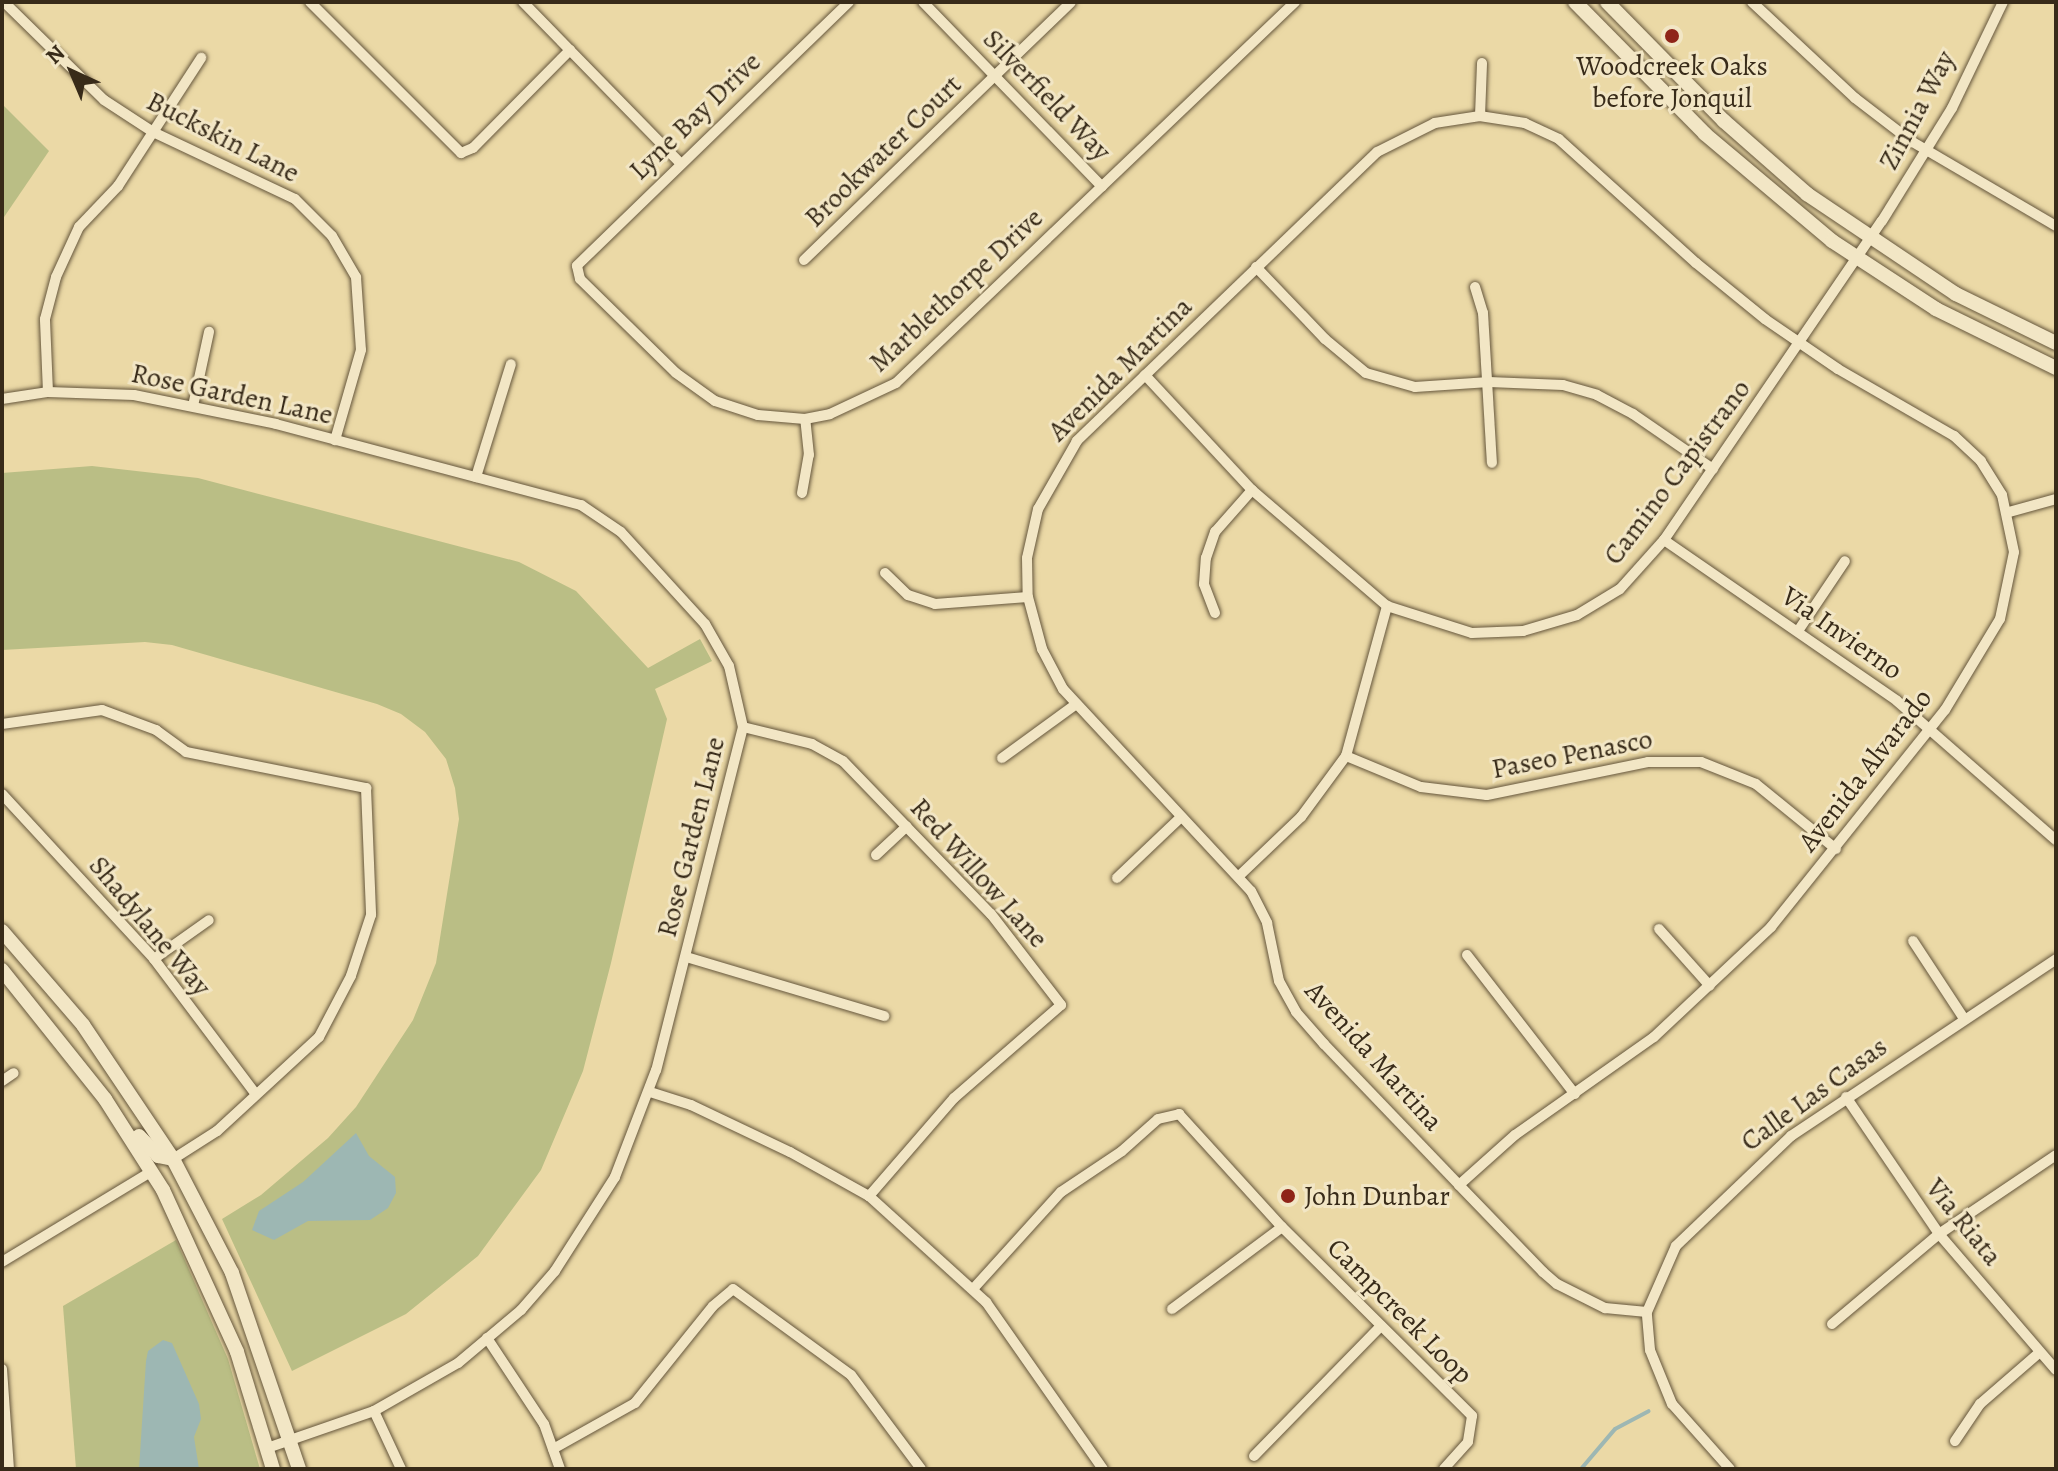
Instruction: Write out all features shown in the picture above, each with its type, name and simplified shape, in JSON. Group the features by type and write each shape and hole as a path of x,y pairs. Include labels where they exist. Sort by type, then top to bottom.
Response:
{"street":[{"name":"Buckskin Lane","path":"5,2 104,100 153,132 295,199 340,250 356,277 361,350 335,440"},
{"path":"310,2 461,153 473,148 570,50"},
{"path":"523,2 680,163"},
{"name":"Lyne Bay Drive","path":"577,266 849,2"},
{"name":"Silverfield Way","path":"923,2 1102,187"},
{"name":"Brookwater Court","path":"804,260 1071,2"},
{"name":"Marblethorpe Drive","path":"577,266 580,279 695,388 735,408 805,419 854,406 896,383 1295,2"},
{"path":"1575,2 1705,134 1772,195 1857,259 1936,309 2056,368"},
{"path":"1607,2 1724,121 1807,194 1870,239 2006,322 2056,343"},
{"path":"1752,2 1855,98 1926,151 2056,226"},
{"name":"Zinnia Way","path":"1857,259 1926,151 2003,2"},
{"path":"48,392 45,319 56,277 79,227 118,186 201,58"},
{"path":"1480,116 1482,63"},
{"name":"Avenida Martina","path":"1647,1312 1605,1308 1573,1295 1459,1185 1296,1012 1279,981 1260,907 1239,876 1075,705 1042,649 1028,597 1031,533 1049,483 1077,441 1385,147 1435,123 1480,116 1525,123 1569,146 1696,263 1800,343"},
{"name":"Camino Capistrano","path":"1145,375 1252,490 1387,606 1472,633 1550,625 1620,589 1664,540 1857,259"},
{"path":"1256,267 1325,339 1366,373 1415,387 1489,382 1563,385 1597,395 1713,469"},
{"path":"1475,287 1483,313 1492,463"},
{"path":"193,406 209,332"},
{"name":"Avenida Alvarado","path":"1459,1185 1515,1135 1654,1037 1762,937 1930,731 2000,619 2013,576 2009,512 1992,477 1954,436 1800,343"},
{"path":"476,477 511,364"},
{"name":"Rose Garden Lane","path":"2,399 48,392 134,395 335,440 581,505 621,532 705,624 729,666 743,727 650,1092 615,1177 555,1271 458,1363 374,1411 267,1448"},
{"path":"802,493 809,455 805,419"},
{"path":"1215,613 1204,584 1206,558 1215,532 1252,490"},
{"path":"2009,512 2056,499"},
{"name":"Via Invierno","path":"1664,540 1877,686 2056,840"},
{"path":"1798,631 1845,561"},
{"path":"885,573 908,595 935,604 1028,597"},
{"path":"1239,876 1301,817 1346,756 1387,606"},
{"path":"1002,758 1075,705"},
{"path":"2,724 102,710 156,730 186,752 366,788 371,915 351,976 319,1037 217,1131 173,1159"},
{"name":"Red Willow Lane","path":"743,727 812,744 843,761 991,914 1061,1005 954,1098 869,1196"},
{"name":"Paseo Penasco","path":"1346,756 1421,787 1487,795 1648,762 1701,762 1756,784 1836,849"},
{"name":"Shadylane Way","path":"2,794 154,959 255,1093"},
{"path":"1117,878 1181,817"},
{"path":"876,855 907,826"},
{"path":"154,959 209,920"},
{"path":"1659,929 1710,986"},
{"path":"2,931 83,1025 173,1159 232,1273 299,1469"},
{"path":"1913,941 1963,1017"},
{"path":"1467,955 1575,1094"},
{"path":"686,957 884,1016"},
{"name":"Calle Las Casas","path":"1647,1312 1668,1260 1691,1227 1768,1154 1963,1017 2056,959"},
{"path":"2,970 79,1063 152,1171 209,1284 273,1469"},
{"path":"79,1063 97,1073 146,1147 173,1159"},
{"path":"2,1081 14,1073"},
{"path":"650,1092 691,1105 790,1152 869,1196 973,1289 1103,1469"},
{"name":"Via Riata","path":"1846,1097 1939,1234 2056,1370"},
{"name":"Campcreek Loop","path":"973,1289 1061,1192 1122,1151 1158,1119 1179,1114 1282,1227 1472,1416 1468,1442 1444,1469"},
{"path":"1832,1324 1939,1234 2056,1155"},
{"path":"2,1262 152,1171"},
{"path":"1172,1309 1282,1227"},
{"path":"553,1449 635,1403 733,1289 851,1375 921,1469"},
{"path":"1647,1312 1650,1350 1662,1386 1730,1469"},
{"path":"1254,1456 1381,1326"},
{"path":"487,1338 544,1424 560,1469"},
{"path":"1955,1441 1980,1404 2040,1352"},
{"path":"2,1369 9,1469"},
{"path":"374,1411 401,1469"}],"green space":[{"path":"2,104 49,151 2,220"},
{"path":"92,466 198,478 519,562 576,591 648,668 700,639 712,661 655,689 667,719 611,963 583,1071 541,1170 478,1256 406,1314 292,1371 222,1219 261,1195 328,1138 356,1107 413,1020 436,963 459,819 455,788 446,759 425,732 401,714 377,704 172,645 145,642 2,650 2,473"},
{"path":"176,1240 228,1359 260,1469 76,1469 63,1306"}],"water":[{"path":"356,1133 369,1156 395,1177 396,1193 388,1208 370,1220 308,1221 274,1240 252,1230 259,1211 303,1182"},
{"path":"163,1340 172,1343 199,1404 201,1419 194,1437 199,1469 139,1469 146,1361 148,1351"}],"waterway":[{"path":"1581,1469 1615,1429 1649,1411"}],"place":[{"name":"Woodcreek Oaks before Jonquil","path":"1672,36"},
{"name":"John Dunbar","path":"1288,1196"}]}
